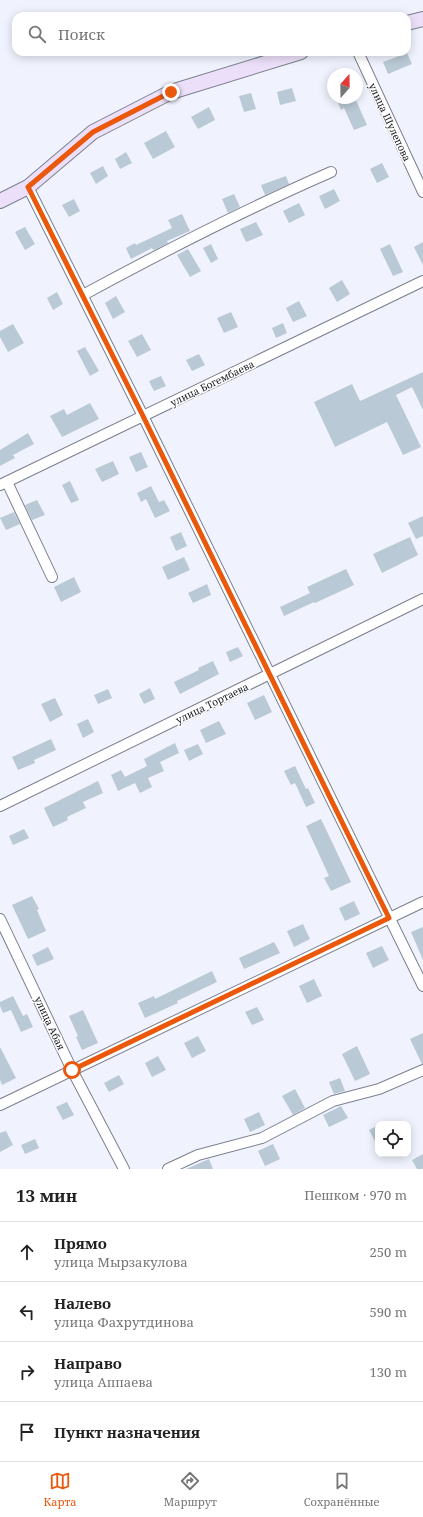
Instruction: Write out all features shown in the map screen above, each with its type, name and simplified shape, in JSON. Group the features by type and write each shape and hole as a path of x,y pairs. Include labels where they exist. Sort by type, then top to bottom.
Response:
{"main road":[{"path":"411,22 423,19"},
{"path":"0,201 28,187 93,132 171,92 288,56"}],"street":[{"name":"улица Шулепова","path":"360,56 423,192"},
{"path":"83,295 173,246 270,199 332,172"},
{"path":"28,187 143,416 423,986"},
{"name":"улица Богембаева","path":"3,484 423,281"},
{"path":"3,484 52,577"},
{"name":"улица Тортаева","path":"0,806 423,600"},
{"path":"0,1105 423,902"},
{"name":"улица Абая","path":"0,919 72,1070 124,1169"},
{"path":"168,1169 198,1155 262,1138 333,1101 379,1089 423,1070"}],"building":[{"path":"399,56 408,56 412,64 388,74 383,62"},
{"path":"292,88 296,101 280,105 277,92"},
{"path":"251,93 256,109 244,112 239,96"},
{"path":"338,104 358,104 367,125 354,130 344,108 341,110"},
{"path":"209,107 215,120 198,129 191,117"},
{"path":"166,131 175,147 153,159 144,143"},
{"path":"126,152 132,163 120,169 115,159"},
{"path":"382,163 389,177 377,183 370,169"},
{"path":"103,166 108,176 96,184 90,173"},
{"path":"286,176 289,184 265,195 261,185"},
{"path":"334,189 340,201 325,209 319,196"},
{"path":"234,194 240,207 228,213 222,199"},
{"path":"74,199 80,211 69,217 62,205"},
{"path":"299,203 305,215 289,223 283,211"},
{"path":"182,214 190,231 167,241 168,243 157,249 153,250 152,248 131,259 126,248 135,243 136,245 172,228 168,220"},
{"path":"256,222 263,235 246,242 240,229"},
{"path":"25,227 35,244 25,250 15,232"},
{"path":"423,242 423,265 414,247"},
{"path":"211,244 218,259 211,263 203,248"},
{"path":"390,244 403,272 393,276 380,249"},
{"path":"188,249 201,271 190,277 177,255"},
{"path":"342,280 350,294 337,302 329,288"},
{"path":"57,292 63,304 53,310 47,298"},
{"path":"116,296 125,312 113,319 105,303"},
{"path":"299,301 307,316 293,322 286,308"},
{"path":"231,312 238,327 224,333 217,318"},
{"path":"283,323 287,333 276,338 272,328"},
{"path":"13,324 24,343 8,352 0,337 0,331"},
{"path":"142,334 151,350 137,357 128,341"},
{"path":"85,347 99,371 90,376 77,351"},
{"path":"199,354 205,365 192,371 186,360"},
{"path":"423,372 423,410 412,387 396,395 421,447 403,455 387,422 335,447 314,402 352,384 360,401"},
{"path":"161,376 166,386 154,391 149,381"},
{"path":"90,403 99,419 62,437 50,416 64,409 67,415"},
{"path":"28,433 34,444 13,455 15,458 0,466 0,450"},
{"path":"141,452 148,467 136,472 129,457"},
{"path":"113,461 119,474 102,482 95,469"},
{"path":"70,481 79,500 71,503 62,485"},
{"path":"151,486 159,502 164,500 170,511 155,518 146,499 141,502 137,493"},
{"path":"37,500 45,515 32,520 25,505"},
{"path":"14,512 20,524 6,530 0,518"},
{"path":"423,516 423,536 416,539 408,523"},
{"path":"181,532 187,546 176,551 170,537"},
{"path":"410,537 418,555 382,573 373,554"},
{"path":"184,557 190,570 168,580 162,567"},
{"path":"346,569 354,585 284,616 280,607 310,593 307,587"},
{"path":"74,577 81,592 61,602 54,587"},
{"path":"207,584 211,595 193,603 188,593"},
{"path":"238,647 243,656 230,662 226,652"},
{"path":"213,661 219,674 180,694 174,682 199,670 198,668"},
{"path":"150,688 155,699 144,704 139,694"},
{"path":"108,689 112,698 98,704 94,695"},
{"path":"264,695 272,712 255,720 247,703"},
{"path":"55,698 63,715 50,722 41,704"},
{"path":"88,719 94,732 83,738 77,724"},
{"path":"219,721 226,734 206,743 200,730"},
{"path":"51,739 56,750 34,760 35,763 18,770 12,757"},
{"path":"175,743 179,753 160,762 164,771 148,778 152,787 140,793 135,783 118,791 111,775 121,770 125,777 147,766 144,759"},
{"path":"198,744 203,754 189,761 184,750"},
{"path":"295,766 306,789 308,788 315,803 306,807 295,783 291,785 284,771"},
{"path":"98,781 103,793 83,802 86,808 67,817 68,820 53,827 44,808"},
{"path":"321,819 351,882 331,891 324,878 329,876 306,826"},
{"path":"24,829 29,838 13,845 9,836"},
{"path":"32,896 39,909 37,910 46,931 28,939 12,905"},
{"path":"354,901 360,914 345,921 339,908"},
{"path":"303,924 310,939 294,947 287,931"},
{"path":"423,927 423,960 411,932"},
{"path":"274,942 280,953 244,969 239,958"},
{"path":"382,946 389,960 373,968 366,953"},
{"path":"48,947 54,959 37,966 32,955"},
{"path":"212,971 217,982 177,1001 178,1003 145,1018 138,1003 154,996 155,999"},
{"path":"314,979 322,996 307,1003 299,986"},
{"path":"13,996 23,1016 27,1014 33,1027 21,1032 11,1010 3,1013 0,1002"},
{"path":"257,1007 264,1020 252,1025 245,1012"},
{"path":"83,1010 98,1043 82,1050 76,1037 78,1036 69,1016"},
{"path":"423,1033 423,1064 422,1064 410,1039"},
{"path":"198,1036 206,1051 192,1058 184,1043"},
{"path":"357,1046 370,1074 355,1081 342,1054"},
{"path":"0,1047 16,1078 2,1085 0,1080"},
{"path":"158,1056 166,1070 152,1077 145,1063"},
{"path":"119,1075 124,1084 109,1092 104,1083"},
{"path":"340,1078 345,1091 334,1094 329,1082"},
{"path":"295,1089 305,1108 293,1115 282,1096"},
{"path":"67,1102 74,1115 63,1120 56,1107"},
{"path":"341,1106 348,1118 329,1127 323,1115"},
{"path":"259,1112 265,1125 250,1132 244,1119"},
{"path":"375,1127 375,1141 369,1130"},
{"path":"6,1131 13,1145 0,1152 0,1133"},
{"path":"35,1139 39,1148 25,1154 21,1145"},
{"path":"273,1144 280,1159 265,1166 258,1151"},
{"path":"423,1154 423,1169 417,1169 412,1160"},
{"path":"209,1159 213,1169 186,1169"}],"route":[{"path":"72,1070 389,918 143,416 28,187 93,132 171,92"}]}
